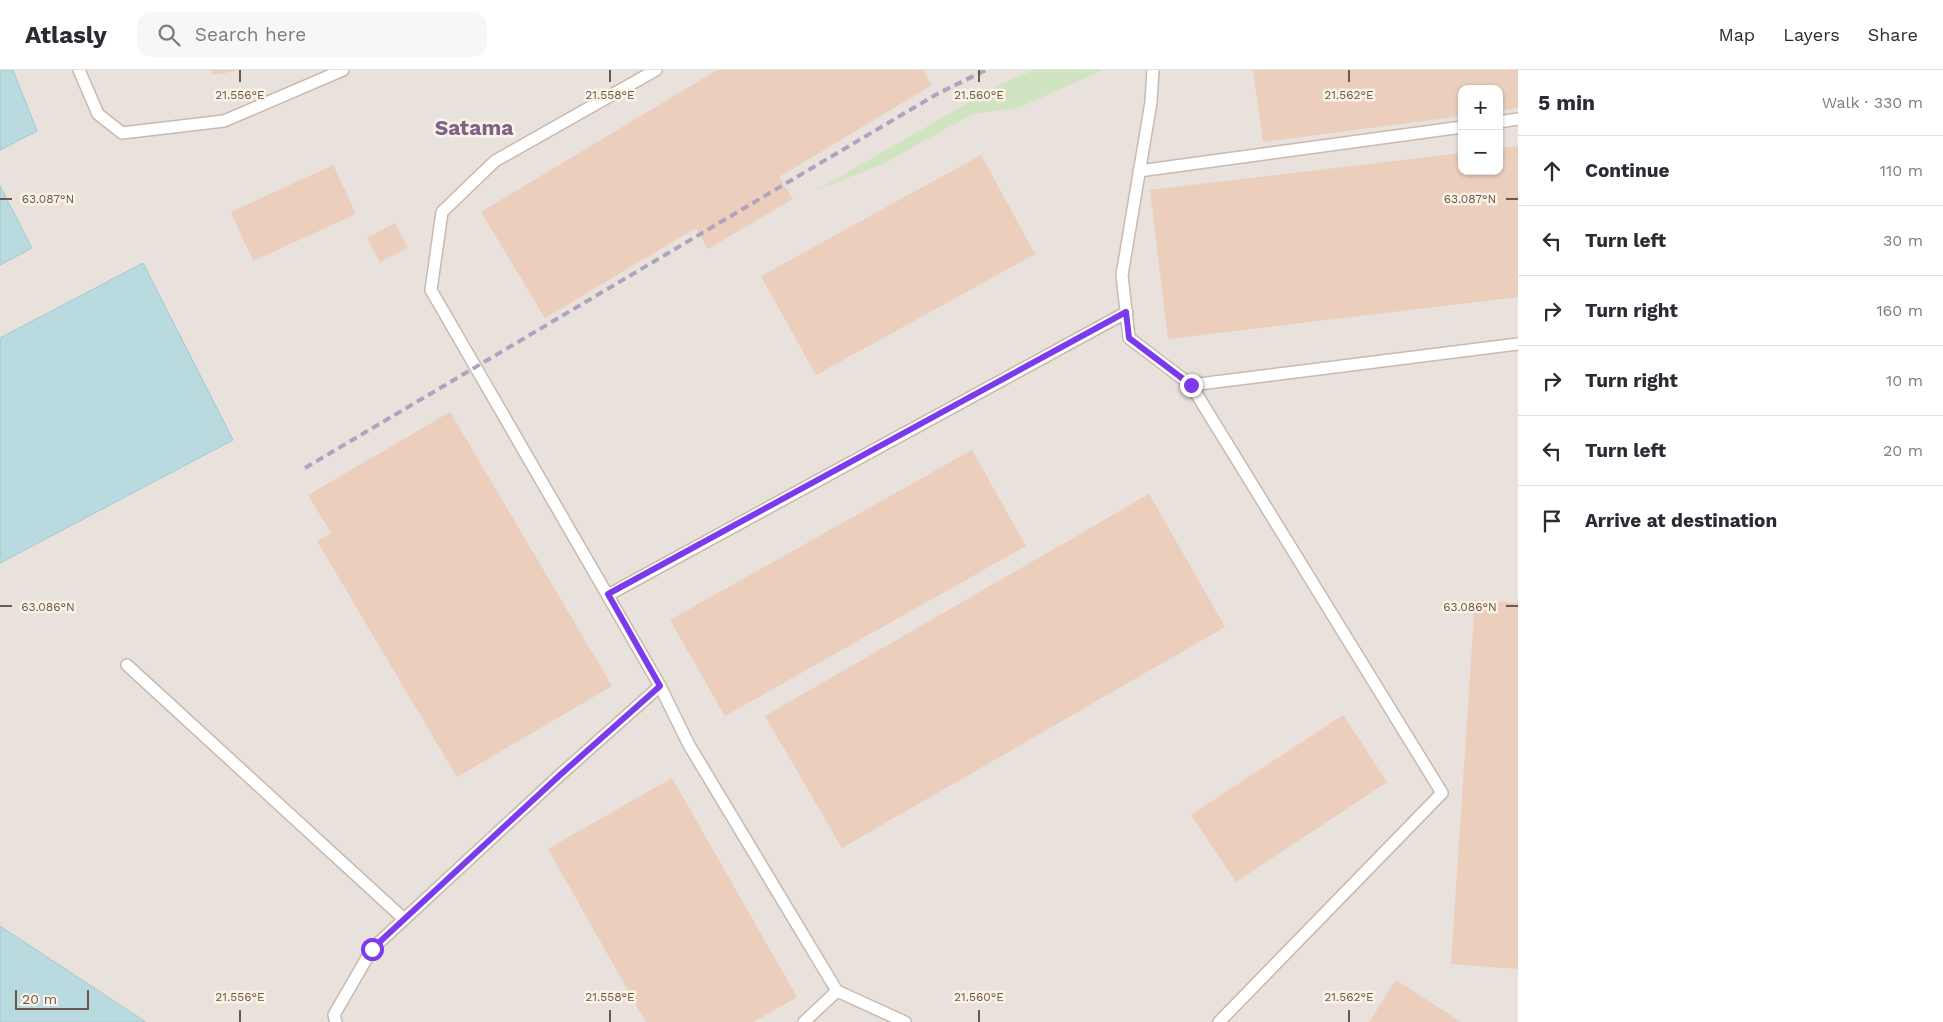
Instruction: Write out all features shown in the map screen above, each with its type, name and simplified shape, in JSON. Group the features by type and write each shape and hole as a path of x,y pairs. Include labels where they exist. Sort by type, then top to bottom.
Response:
{"lane":[{"path":"79,70 98,114 122,133 224,121 343,70"},
{"path":"656,70 496,161 442,212 431,290 608,594 660,686 689,745 837,991 905,1022"},
{"path":"1153,70 1151,102 1122,275 1129,338 1191,385 1442,793 1219,1022"},
{"path":"1503,121 1518,119"},
{"path":"1139,171 1458,128"},
{"path":"608,594 1126,312"},
{"path":"1191,385 1518,344"},
{"path":"127,665 404,918"},
{"path":"336,1022 334,1015 372,949 560,775 660,686"},
{"path":"804,1022 837,991"}],"shaded area":[{"path":"13,70 1518,70 1518,1022 146,1022 0,926 0,563 232,441 143,263 0,338 0,265 32,248 0,186 0,150 37,131"}],"green space":[{"path":"1033,70 1103,70 1018,108 972,114 885,163 815,191 999,85"}],"water":[{"path":"0,70 13,70 37,131 0,150"},
{"path":"0,186 32,248 0,265"},
{"path":"143,263 233,440 0,563 0,338"},
{"path":"0,926 146,1022 0,1022"}],"building":[{"path":"211,70 235,70 235,71 213,75"},
{"path":"717,70 923,70 932,85 779,177 793,199 708,249 696,228 545,318 481,212"},
{"path":"1253,70 1518,70 1518,108 1503,110 1503,85 1458,85 1458,117 1263,142"},
{"path":"1518,146 1518,297 1168,339 1150,190 1458,153 1458,175 1503,175 1503,148"},
{"path":"981,155 1035,254 816,375 761,276"},
{"path":"333,165 356,214 253,261 231,212"},
{"path":"395,223 408,248 380,262 367,238"},
{"path":"450,412 612,686 457,777 317,541 331,533 308,495"},
{"path":"972,450 1026,546 725,716 670,620"},
{"path":"1149,494 1225,627 842,848 765,716"},
{"path":"1475,600 1518,603 1518,969 1451,964"},
{"path":"1343,715 1387,782 1236,882 1191,815"},
{"path":"672,778 797,997 753,1022 646,1022 548,849"},
{"path":"1396,980 1461,1022 1369,1022"}],"railway":[{"path":"305,468 937,94 986,70"}],"district":[{"name":"Satama","path":"474,128"}],"route":[{"path":"372,949 560,775 660,686 608,594 1126,312 1129,338 1191,385"}]}
